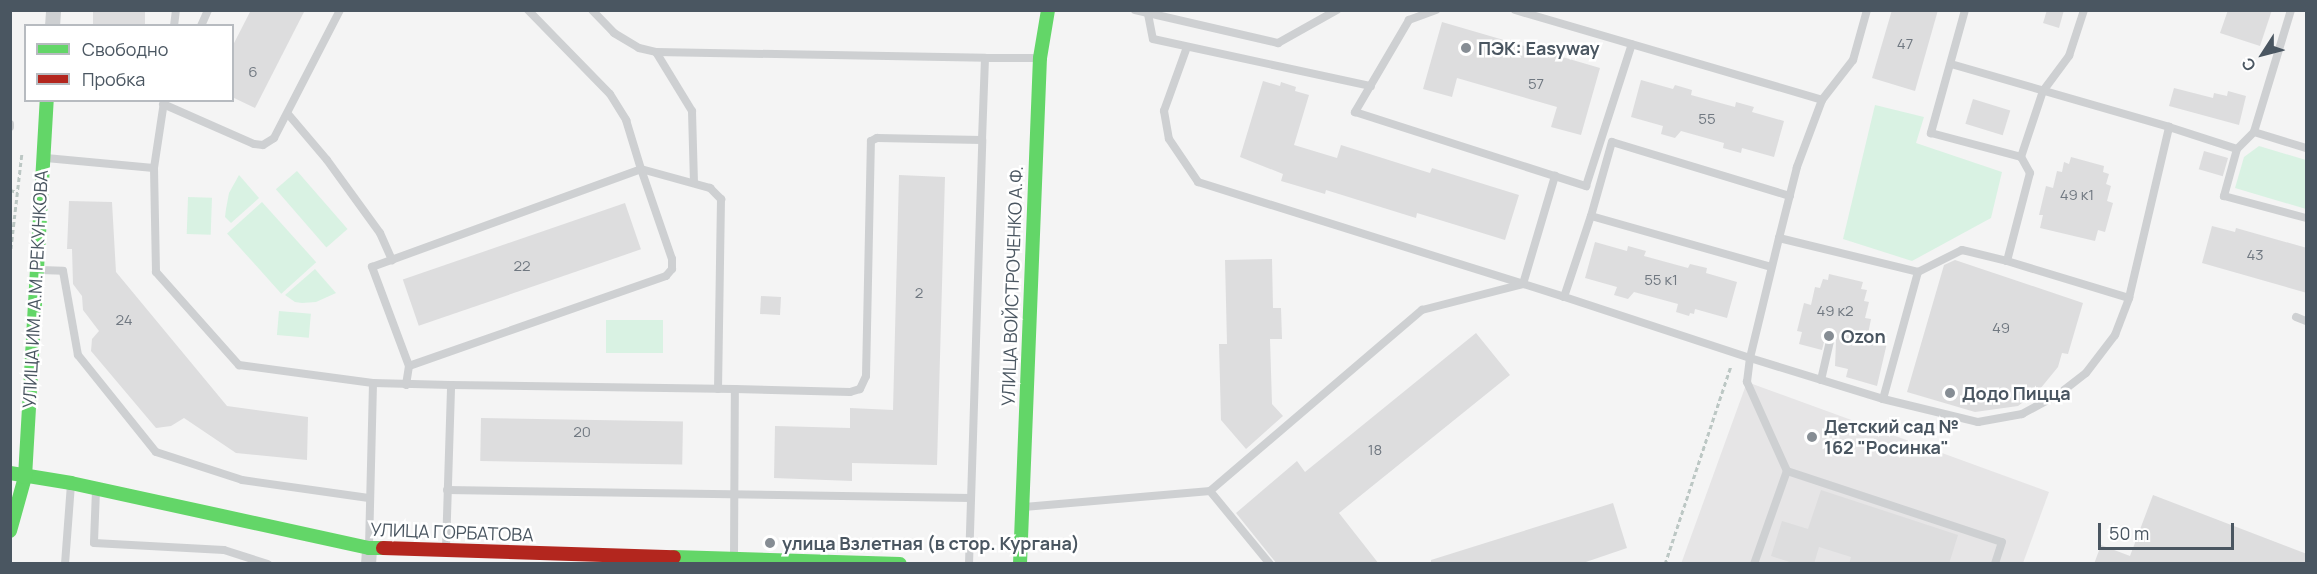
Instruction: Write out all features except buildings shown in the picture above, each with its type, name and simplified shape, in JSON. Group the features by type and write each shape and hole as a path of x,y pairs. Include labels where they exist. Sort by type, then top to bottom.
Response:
{"main road":[{"name":"УЛИЦА ВОЙСТРОЧЕНКО А.Ф.","path":"1020,564 1040,58 1048,10"},
{"name":"УЛИЦА ИМ. А.М. РЕКУНКОВА","path":"10,531 14,526 25,477 35,269 47,102"},
{"name":"УЛИЦА ГОРБАТОВА","path":"10,473 71,483 369,548 900,564"}],"street":[{"path":"368,564 369,548"}],"lane":[{"path":"202,24 208,10"},
{"path":"340,10 288,114 274,138 263,145 254,144 164,102 154,168 156,272 239,365 373,383 406,385 850,392 861,389 866,376 871,141 877,138 982,140"},
{"path":"409,366 666,276 672,269 672,259 626,120 610,94 528,10"},
{"path":"592,10 614,33 639,48 656,52 1040,58"},
{"path":"1135,10 1278,43 1337,10"},
{"path":"1436,10 1409,20 1355,112 1586,186 1632,44"},
{"path":"1515,10 1822,100"},
{"path":"1754,564 1787,471 1747,382 1750,358 1797,167 1822,100 1853,60 1867,10"},
{"path":"1965,10 1931,133 2021,157 2030,173 2007,261"},
{"path":"2021,157 2043,91 2069,56 2084,10"},
{"path":"2291,10 2254,132 2237,150 2224,196 2307,218"},
{"path":"1148,14 1153,39 1371,86"},
{"path":"1187,47 1164,111 1169,139 1198,182 1564,297 1736,354 1882,399 1978,423 2022,414 2059,394 2086,373 2115,335 2129,298 2169,127"},
{"path":"656,52 692,111 694,183"},
{"path":"969,564 985,58"},
{"path":"1951,64 2169,127 2237,150"},
{"path":"288,114 327,160 380,232 392,260"},
{"path":"2254,132 2307,148"},
{"path":"1564,297 1612,142 1790,196"},
{"path":"43,157 154,168"},
{"path":"406,385 409,366 372,267 641,169 710,188 721,199 718,389"},
{"path":"1523,284 1555,176"},
{"path":"1590,216 1772,267"},
{"path":"1779,238 1918,272 1962,250 2007,261 2129,298"},
{"path":"35,269 63,271 78,355 156,452 242,480 369,498"},
{"path":"1882,399 1918,272"},
{"path":"1022,507 1210,491 1422,310 1523,284"},
{"path":"2296,317 2307,321"},
{"path":"1821,380 1830,342"},
{"path":"369,548 373,383"},
{"path":"446,551 451,385"},
{"path":"734,558 735,389"},
{"path":"1787,471 2002,542 1995,564"},
{"path":"65,564 71,483"},
{"path":"96,489 94,543 224,550 268,564"},
{"path":"447,490 971,498"},
{"path":"1210,491 1270,564"}],"path":[{"path":"10,256 23,146"},
{"path":"10,190 17,192"},
{"path":"1868,332 1899,340"},
{"path":"1665,564 1736,354"}],"shaded area":[{"name":"Детский сад № 162 \"Росинка\"","path":"1747,382 2049,492 2023,563 1681,564"}],"green space":[{"path":"1875,105 1924,117 1916,143 2002,172 1991,218 1912,261 1843,239"},
{"path":"2259,146 2306,160 2306,209 2235,188 2244,157"},
{"path":"297,171 348,229 326,247 276,189"},
{"path":"239,175 259,198 231,223 225,217 226,209 229,193"},
{"path":"188,197 212,198 211,235 187,234"},
{"path":"262,202 316,262 281,294 227,233"},
{"path":"315,269 336,293 316,302 302,303 295,302 285,295"},
{"path":"279,311 311,314 309,338 277,335"},
{"path":"606,320 663,320 663,353 606,353"}],"traffic: fast":[{"path":"1020,564 1040,58 1048,10"},
{"path":"10,531 25,477 47,102"},
{"path":"10,473 71,483 369,548 383,548"},
{"path":"674,557 900,564"}],"traffic: jam":[{"path":"383,548 674,557"}],"place":[{"name":"ПЭК: Easyway","path":"1466,48"},
{"name":"Ozon","path":"1829,336"},
{"name":"Додо Пицца","path":"1950,393"},
{"name":"Детский сад № 162 \"Росинка\"","path":"1812,437"},
{"name":"улица Взлетная (в стор. Кургана)","path":"770,543"}]}
